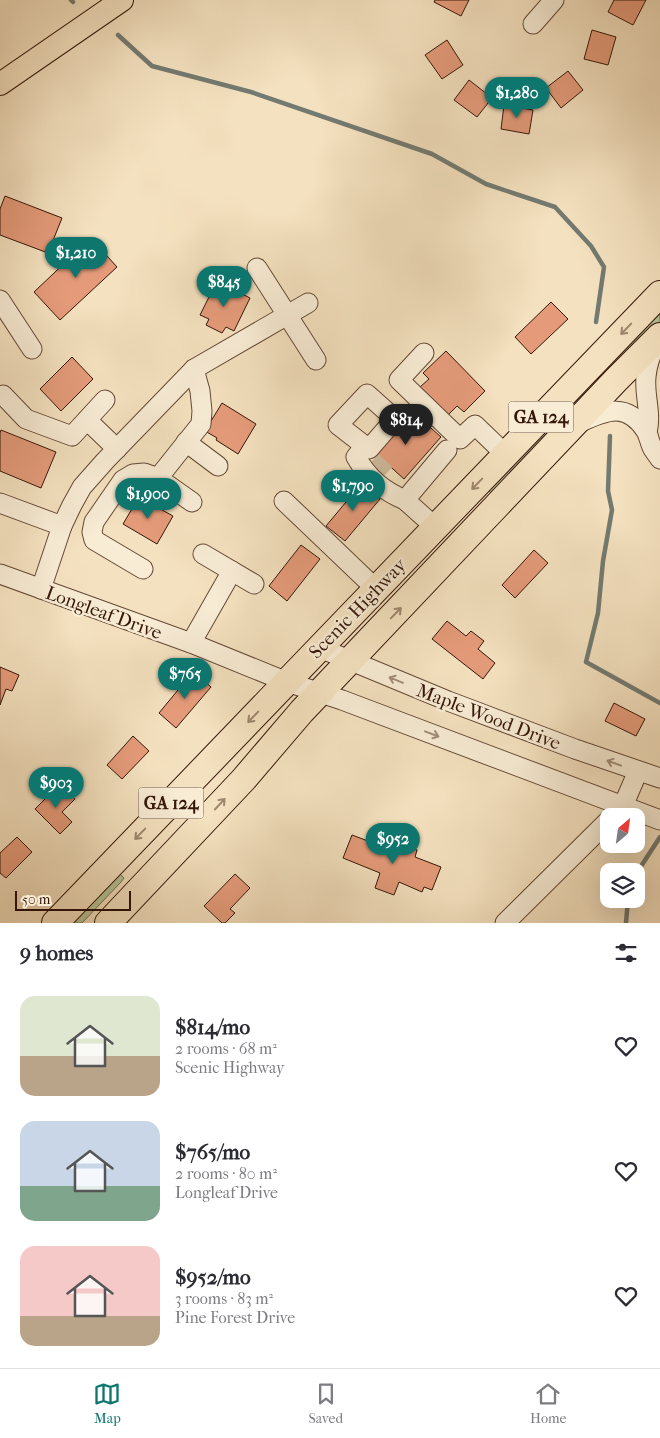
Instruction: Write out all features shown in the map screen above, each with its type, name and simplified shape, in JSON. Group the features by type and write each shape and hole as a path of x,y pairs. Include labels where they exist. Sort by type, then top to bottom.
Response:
{"highway":[{"name":"Scenic Highway","path":"55,923 660,294"},
{"name":"Scenic Highway","path":"108,923 243,780 319,693 660,336"}],"main road":[{"path":"0,84 122,0"}],"street":[{"path":"533,24 554,0"},
{"path":"257,268 316,360"},
{"path":"0,300 32,349"},
{"path":"41,589 62,526 82,487 117,449 194,369 308,303"},
{"path":"647,432 649,424 646,378 649,358 660,336"},
{"path":"424,353 399,380 460,439 475,425 505,454"},
{"path":"158,478 201,424 200,391 194,369"},
{"path":"3,395 26,418 72,436 105,400"},
{"path":"572,427 601,412 623,411 635,418 647,432 652,448 660,458"},
{"path":"87,420 117,449"},
{"path":"186,442 218,466"},
{"path":"405,500 447,450"},
{"path":"364,455 363,470 388,493 405,500"},
{"path":"143,569 94,540 92,532 94,522 123,480 133,474 144,473 158,478 192,502"},
{"path":"389,477 396,484 405,500 435,527"},
{"path":"82,487 107,504"},
{"path":"284,500 376,589"},
{"path":"0,503 62,526"},
{"path":"203,554 254,584"},
{"path":"190,643 232,571"},
{"name":"Longleaf Drive","path":"0,574 190,643 319,693"},
{"name":"Maple Wood Drive","path":"320,648 457,704 660,778"},
{"name":"Maple Wood Drive","path":"319,693 610,808"},
{"path":"620,808 638,771"},
{"name":"Maple Wood Drive","path":"645,817 660,820"},
{"path":"505,923 600,829"}],"green space":[{"path":"660,307 660,322 493,495 486,488"},
{"path":"117,871 124,878 121,882 82,923 68,923"}],"building":[{"path":"435,0 469,0 461,16 434,2"},
{"path":"614,0 646,0 633,25 608,12"},
{"path":"592,30 616,37 608,65 584,59"},
{"path":"447,40 463,65 442,79 425,55"},
{"path":"568,71 583,90 561,108 546,88"},
{"path":"469,80 492,98 477,117 454,100"},
{"path":"504,105 533,110 529,134 501,129"},
{"path":"5,196 62,218 48,253 0,235 0,209"},
{"path":"91,238 117,267 60,320 34,292"},
{"path":"217,281 250,298 234,331 226,327 222,333 206,325 209,319 200,315"},
{"path":"551,302 568,319 531,354 515,337"},
{"path":"446,351 485,391 464,412 457,406 448,415 420,387 429,379 423,373"},
{"path":"72,357 93,379 61,411 40,389"},
{"path":"222,403 256,424 238,454 205,431"},
{"path":"402,418 415,430 423,421 441,437 404,479 372,450"},
{"path":"1,430 56,452 41,488 0,471"},
{"path":"361,484 380,499 345,541 326,526"},
{"path":"139,497 173,516 157,544 123,524"},
{"path":"301,545 320,559 287,601 269,586"},
{"path":"534,550 548,563 515,598 502,585"},
{"path":"447,621 466,636 471,631 484,641 478,649 495,663 483,679 432,639"},
{"path":"0,667 19,675 12,691 6,689 0,705"},
{"path":"195,673 211,687 176,728 159,713 178,690 173,686 178,679 185,684"},
{"path":"614,703 645,719 636,736 605,721"},
{"path":"133,736 149,751 122,779 107,765"},
{"path":"60,784 75,799 62,812 72,822 60,834 35,809"},
{"path":"352,835 392,850 395,841 417,850 415,857 441,867 432,890 424,887 422,892 399,882 394,895 375,888 380,873 343,858"},
{"path":"17,837 32,852 6,878 0,873 0,853"},
{"path":"235,874 250,888 230,909 235,913 225,923 222,923 204,906"}],"waterway":[{"path":"118,35 152,66 251,92 432,154 486,184 555,207 591,246 604,267 596,322"},
{"path":"610,436 608,491 612,510 603,561 598,613 586,662 660,703"},
{"path":"643,863 660,837"},
{"path":"626,923 627,908"}],"tunnel":[{"path":"372,461 389,477"}]}
